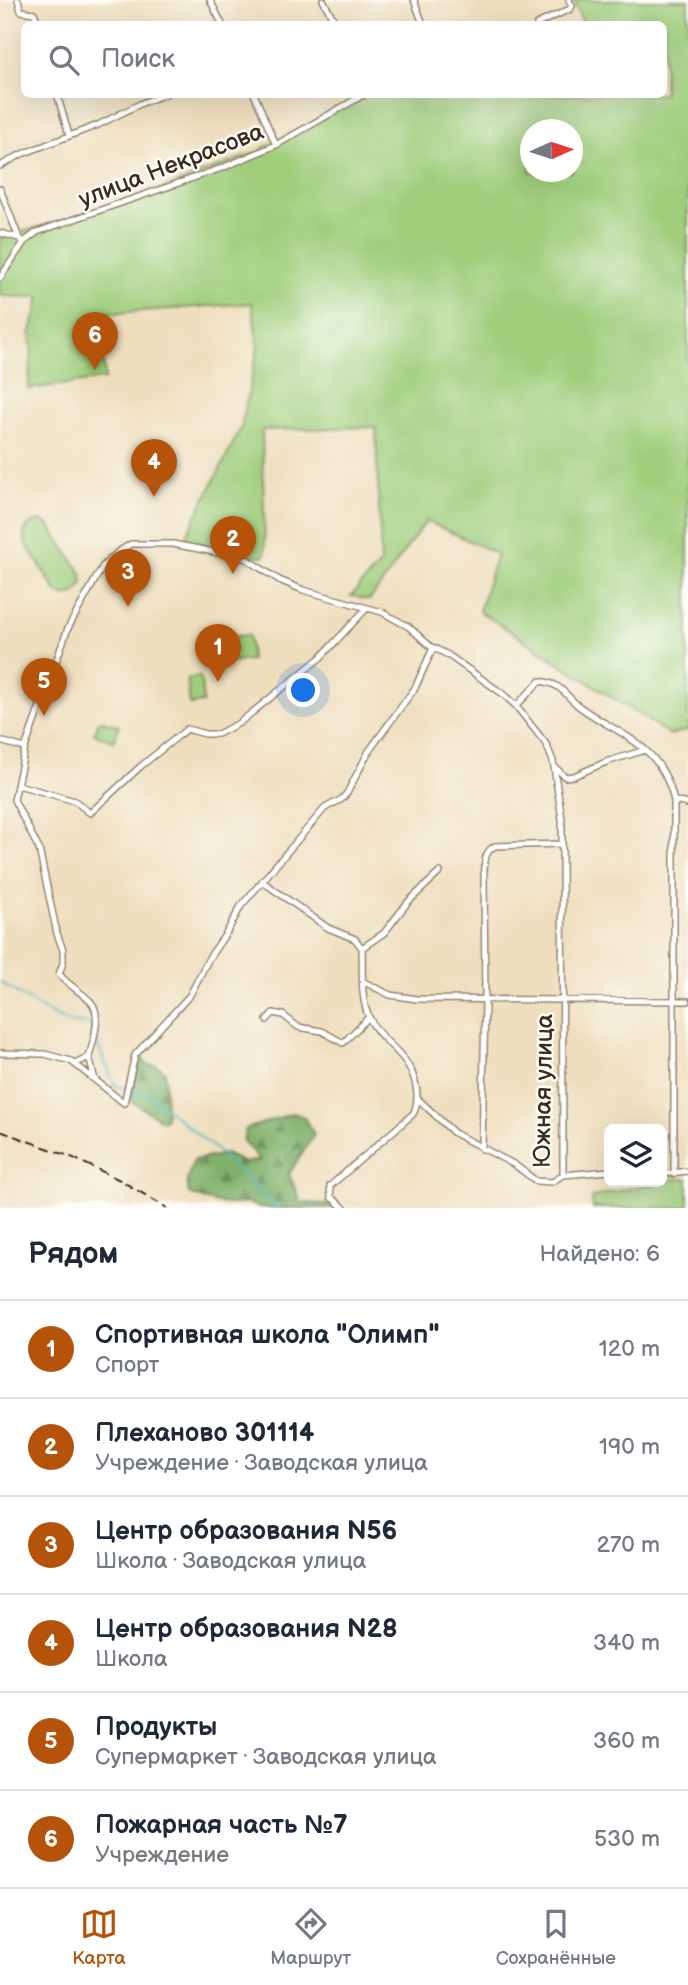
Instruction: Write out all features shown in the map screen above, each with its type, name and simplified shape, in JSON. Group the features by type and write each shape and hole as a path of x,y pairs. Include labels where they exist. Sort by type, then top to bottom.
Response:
{"street":[{"path":"18,0 21,11 34,13 38,21"},
{"path":"210,0 220,21"},
{"path":"323,0 334,21"},
{"path":"414,0 422,21"},
{"path":"544,21 561,14 570,3"},
{"path":"58,98 69,135"},
{"path":"0,166 22,154 101,124 155,98"},
{"path":"256,98 276,145"},
{"name":"улица Некрасова","path":"0,278 22,240 42,230 95,214 222,168 276,145 358,98"},
{"path":"0,190 22,240"},
{"path":"0,233 22,240"},
{"path":"97,1083 89,1057 95,1030 94,1010 91,1002 74,990 59,974 63,963 63,950 55,927 39,849 14,800 25,748 72,619 103,566 128,545 170,543 237,556 254,563 279,580 303,590 382,612 402,622 433,648 448,655 516,706 546,744 554,763 565,777 646,750"},
{"path":"18,785 75,801 90,813 141,766 187,729 205,734 221,734 252,714 320,658 366,609"},
{"path":"0,1053 45,1054 75,1064 124,1103 135,1055 190,995 241,906 325,808 342,799 347,793 369,751 415,688 433,648"},
{"path":"516,706 540,681 555,683 580,706 635,739 661,767 668,779 674,800 674,1174"},
{"path":"0,741 25,748"},
{"name":"Южная улица","path":"417,1098 451,1130 515,1165 539,1182 555,1181 563,1175 562,819 554,763"},
{"path":"674,800 688,804"},
{"path":"482,1149 484,870 488,852 497,846 562,844"},
{"path":"362,948 384,933 408,902 440,872"},
{"path":"263,881 328,928 356,940 362,948 369,1017 409,1064 416,1079 416,1109 409,1118 340,1175 329,1188 332,1198 344,1208"},
{"name":"Южная улица","path":"364,982 390,995 408,999 562,1000"},
{"path":"562,1000 688,1001"},
{"path":"267,1020 272,1013 278,1013 298,1027 322,1031 343,1043 369,1017"},
{"path":"75,1064 89,1057"},
{"path":"563,1175 604,1171"},
{"path":"667,1174 688,1171"}],"green space":[{"path":"573,0 688,0 688,730 670,735 479,611 497,554 427,521 369,600 351,596 381,563 376,427 262,430 265,556 241,557 185,538 241,428 258,348 252,303 100,314 105,379 28,389 32,354 30,335 40,297 0,296 0,238 130,201 263,150 361,98 667,98 667,21 582,21"},
{"path":"41,521 48,524 82,574 83,583 75,594 64,596 56,591 25,542 27,527"},
{"path":"249,635 251,660 208,663 206,638"},
{"path":"199,676 203,703 190,705 187,679"},
{"path":"99,720 119,726 114,741 94,734"},
{"path":"142,1058 147,1065 158,1066 165,1072 166,1118 163,1121 131,1101 138,1059"},
{"path":"293,1113 304,1117 314,1135 289,1174 301,1203 332,1204 337,1208 259,1208 247,1202 226,1204 189,1194 187,1180 194,1160 226,1154 244,1163 260,1160 243,1141 246,1129"},
{"path":"688,1179 688,1208 593,1208 592,1197 638,1187 667,1187 667,1181"}],"waterway":[{"path":"0,982 67,1022 89,1024 93,1034"},
{"path":"96,1042 115,1085 125,1089"},
{"path":"130,1091 152,1097 213,1147 278,1208"}],"railway":[{"path":"0,1131 69,1156 120,1180 167,1208"}],"place":[{"name":"Пожарная часть №7","path":"95,370"},
{"name":"Центр образования N28","path":"154,497"},
{"name":"Плеханово 301114","path":"233,574"},
{"name":"Центр образования N56","path":"128,607"},
{"name":"Спортивная школа \"Олимп\"","path":"218,682"},
{"name":"Продукты","path":"44,716"}]}
